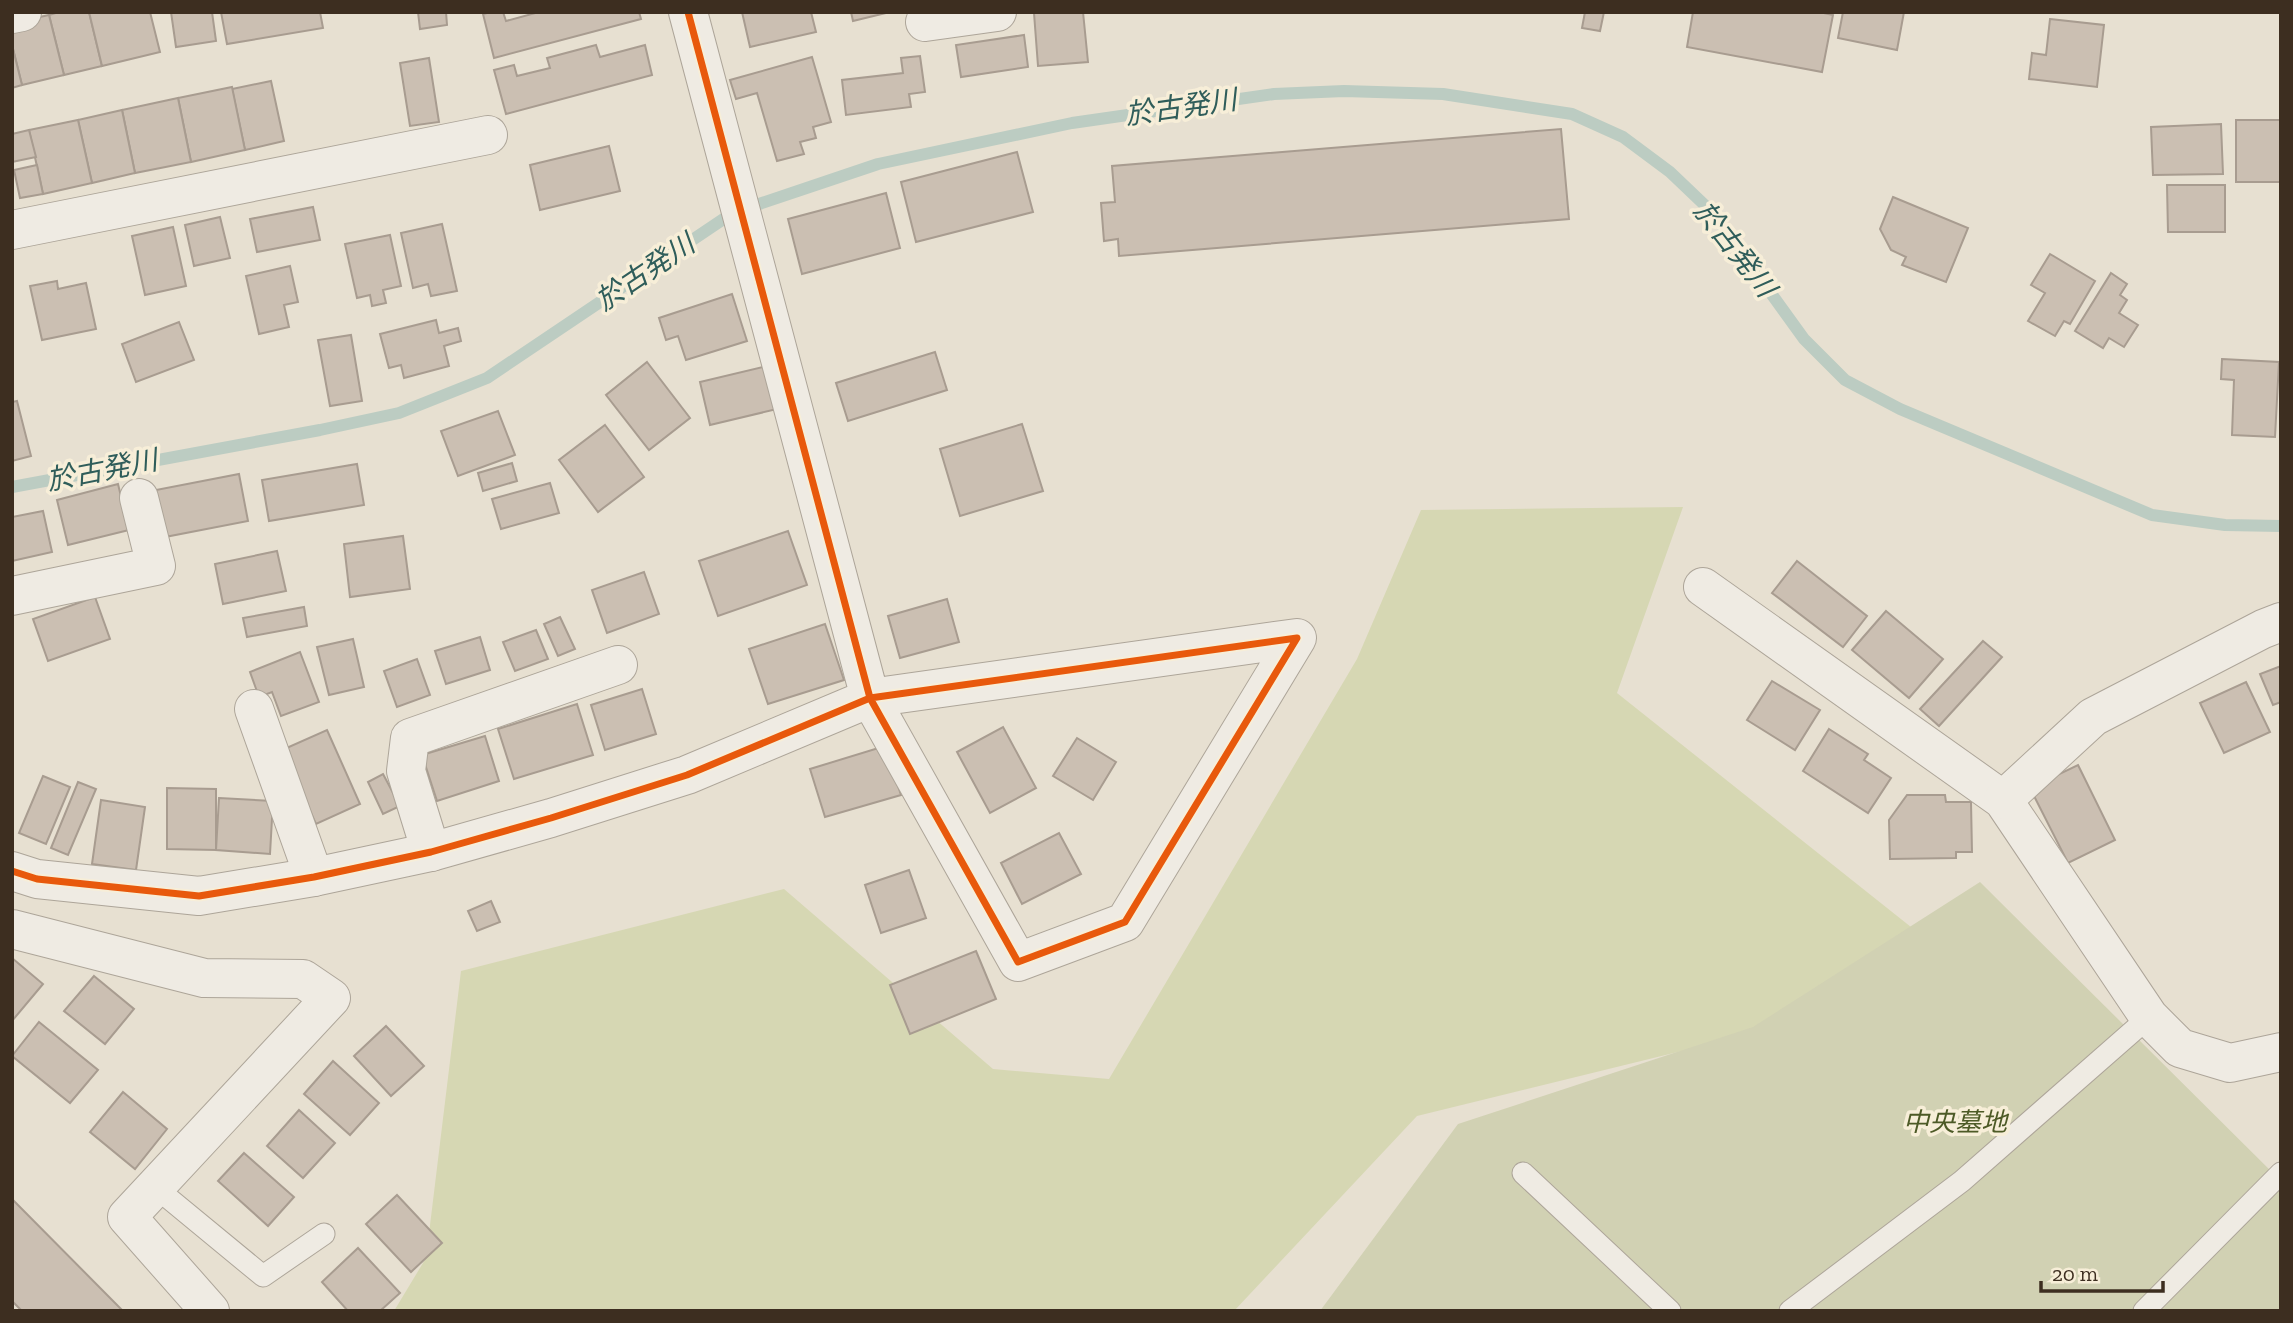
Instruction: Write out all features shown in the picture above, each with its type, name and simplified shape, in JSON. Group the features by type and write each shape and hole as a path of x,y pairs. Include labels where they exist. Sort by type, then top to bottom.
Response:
{"street":[{"path":"12,14 22,12"},
{"path":"12,871 37,879 199,896 314,877 431,852 687,775 870,698 1297,638 1125,922 1018,962 870,698 688,12"},
{"path":"925,22 993,15 997,12"},
{"path":"12,230 488,135"},
{"path":"12,596 156,566 139,498"},
{"path":"1703,587 2003,800 2150,1017 2180,1048 2230,1063 2281,1052"},
{"path":"2003,800 2093,717 2281,622"},
{"path":"431,852 407,771 410,738 618,665"},
{"path":"254,709 314,877"},
{"path":"12,929 204,978 303,979 331,998 127,1217 209,1311"}],"lane":[{"path":"1790,1311 1962,1181 2150,1017"},
{"path":"1523,1173 1670,1311"},
{"path":"2144,1311 2281,1173"},
{"path":"155,1187 263,1276 324,1234"}],"green space":[{"path":"1683,507 1617,693 1916,931 1747,1035 1417,1116 1234,1311 394,1311 426,1258 461,971 784,889 993,1069 1109,1079 1357,659 1421,510"},
{"name":"中央墓地","path":"1980,882 2281,1181 2281,1311 1320,1311 1458,1124 1753,1027"}],"building":[{"path":"59,12 89,12 102,66 64,75 49,15"},
{"path":"89,12 150,12 160,52 102,66"},
{"path":"171,12 212,12 216,41 176,47"},
{"path":"221,12 320,12 323,28 227,44"},
{"path":"418,12 446,12 447,25 420,29"},
{"path":"503,12 506,21 539,12 639,12 641,19 494,58 483,14"},
{"path":"742,12 811,12 816,32 750,47"},
{"path":"851,12 890,12 853,21"},
{"path":"1083,12 1088,62 1038,66 1034,13"},
{"path":"1585,12 1604,12 1600,31 1582,28"},
{"path":"1693,12 1819,12 1833,15 1822,72 1687,47"},
{"path":"1843,12 1904,12 1897,50 1838,38"},
{"path":"49,15 64,75 22,85 12,45 12,23"},
{"path":"2050,19 2104,25 2097,87 2029,79 2032,53 2046,55"},
{"path":"1024,35 1028,67 961,77 956,45"},
{"path":"12,45 22,85 12,88"},
{"path":"596,45 600,57 645,45 652,75 506,114 494,70 514,65 517,76 550,68 547,58"},
{"path":"920,56 925,92 909,94 911,107 846,115 842,80 903,73 901,58"},
{"path":"812,57 831,122 813,127 816,138 800,142 804,154 777,161 757,93 736,99 730,80"},
{"path":"429,58 439,122 410,126 400,63"},
{"path":"271,81 284,141 245,150 232,89"},
{"path":"232,87 245,150 191,162 178,98"},
{"path":"178,98 191,162 135,173 122,110"},
{"path":"122,110 135,173 92,183 78,120"},
{"path":"78,120 92,183 43,194 29,130"},
{"path":"2236,120 2281,120 2281,182 2236,182"},
{"path":"2221,124 2223,174 2153,175 2151,127"},
{"path":"1561,129 1569,219 1119,256 1118,239 1104,241 1101,203 1115,202 1112,166"},
{"path":"29,130 36,157 12,162 12,134"},
{"path":"609,146 620,191 540,210 530,165"},
{"path":"1017,152 1033,212 916,242 901,182"},
{"path":"37,165 43,194 20,198 14,170"},
{"path":"2167,185 2225,185 2225,232 2168,232"},
{"path":"886,193 900,248 802,274 788,219"},
{"path":"1893,197 1968,228 1946,282 1902,265 1906,257 1891,250 1880,229"},
{"path":"313,207 320,240 257,252 250,219"},
{"path":"220,217 230,258 194,266 185,225"},
{"path":"442,224 457,291 431,296 428,284 413,288 401,233"},
{"path":"173,227 186,286 145,295 132,236"},
{"path":"390,235 401,286 383,290 386,303 372,306 370,295 357,298 345,244"},
{"path":"2050,254 2095,281 2070,324 2064,321 2055,336 2028,321 2045,293 2031,285"},
{"path":"290,266 298,302 284,305 289,327 259,334 246,276"},
{"path":"2111,273 2127,284 2120,295 2127,300 2119,313 2138,325 2124,347 2109,338 2103,348 2075,331"},
{"path":"57,281 58,289 86,283 96,329 42,340 30,286"},
{"path":"732,294 747,341 686,360 678,336 666,340 659,318"},
{"path":"436,320 439,333 458,328 461,341 444,346 449,366 404,378 401,365 389,368 380,334"},
{"path":"179,322 194,360 136,382 122,344"},
{"path":"351,335 362,401 330,406 318,340"},
{"path":"935,352 947,390 848,421 836,383"},
{"path":"2222,359 2279,362 2275,437 2232,435 2234,380 2221,379"},
{"path":"647,362 690,418 649,450 606,395"},
{"path":"767,366 777,409 710,425 700,382"},
{"path":"17,401 31,456 12,461 12,402"},
{"path":"498,411 515,455 458,476 441,431"},
{"path":"1022,424 1043,491 960,516 940,449"},
{"path":"605,425 644,477 598,512 559,460"},
{"path":"512,463 517,481 483,491 478,473"},
{"path":"357,464 364,505 269,521 262,480"},
{"path":"239,474 248,521 165,537 156,490"},
{"path":"550,483 559,513 501,529 492,499"},
{"path":"118,484 129,530 68,545 57,500"},
{"path":"43,511 52,552 12,561 12,517"},
{"path":"788,531 807,585 718,616 699,561"},
{"path":"403,536 410,589 350,597 344,544"},
{"path":"277,551 286,591 223,604 215,564"},
{"path":"1797,561 1867,616 1843,647 1772,593"},
{"path":"644,572 659,614 607,633 592,590"},
{"path":"95,597 110,639 48,661 33,619"},
{"path":"947,599 959,642 900,658 888,616"},
{"path":"304,607 307,626 247,637 243,618"},
{"path":"1886,611 1943,659 1909,698 1852,650"},
{"path":"560,617 575,649 558,656 544,624"},
{"path":"825,624 844,680 768,704 749,649"},
{"path":"536,630 548,659 515,671 503,642"},
{"path":"480,637 490,670 446,684 435,651"},
{"path":"353,639 364,687 329,695 317,647"},
{"path":"1983,641 2002,657 1939,726 1920,709"},
{"path":"300,652 319,702 281,716 272,692 259,697 250,672"},
{"path":"417,659 430,695 397,707 384,671"},
{"path":"2281,666 2281,702 2273,705 2260,674"},
{"path":"1772,681 1820,710 1795,750 1747,720"},
{"path":"2246,682 2270,732 2224,753 2200,703"},
{"path":"642,689 656,734 605,750 591,705"},
{"path":"577,704 593,755 514,779 498,729"},
{"path":"1003,727 1036,788 990,813 957,752"},
{"path":"1829,729 1868,754 1864,760 1891,778 1868,813 1803,771"},
{"path":"327,730 360,804 316,824 282,750"},
{"path":"485,736 499,781 437,801 422,755"},
{"path":"1077,738 1116,762 1093,800 1053,776"},
{"path":"885,746 901,795 825,817 810,769"},
{"path":"2078,765 2115,840 2068,863 2030,788"},
{"path":"383,774 400,806 383,814 368,782"},
{"path":"43,776 70,787 46,844 19,833"},
{"path":"78,782 96,789 68,855 51,848"},
{"path":"167,788 216,789 216,850 167,849"},
{"path":"1907,795 1945,795 1946,802 1971,802 1972,852 1956,852 1956,858 1890,859 1889,820"},
{"path":"219,798 273,801 270,854 216,850"},
{"path":"101,800 145,807 136,870 92,864"},
{"path":"1059,833 1081,874 1022,904 1001,863"},
{"path":"909,870 926,918 881,933 865,885"},
{"path":"491,901 500,922 477,931 468,911"},
{"path":"976,951 996,999 910,1034 890,985"},
{"path":"12,958 43,984 12,1021"},
{"path":"94,976 134,1009 105,1044 64,1011"},
{"path":"39,1022 98,1070 70,1103 12,1056"},
{"path":"386,1026 424,1066 391,1096 354,1056"},
{"path":"333,1061 379,1103 350,1135 304,1094"},
{"path":"123,1092 167,1129 135,1169 90,1132"},
{"path":"299,1110 335,1143 303,1178 267,1146"},
{"path":"244,1153 294,1197 268,1226 218,1181"},
{"path":"397,1195 442,1243 411,1272 366,1224"},
{"path":"12,1199 123,1311 22,1311 12,1301"},
{"path":"358,1248 400,1293 380,1311 348,1311 322,1282"}],"waterway":[{"name":"於古発川","path":"12,487 399,413 487,378 725,218 878,164 1072,123 1274,94 1344,91 1443,94 1572,114 1623,137 1670,172 1713,213 1804,339 1845,380 1900,409 2152,515 2225,525 2281,526"}],"cycle path":[{"path":"12,871 37,879 199,896 314,877 431,852 687,775 870,698 1297,638 1125,922 1018,962 870,698 688,12"}]}
